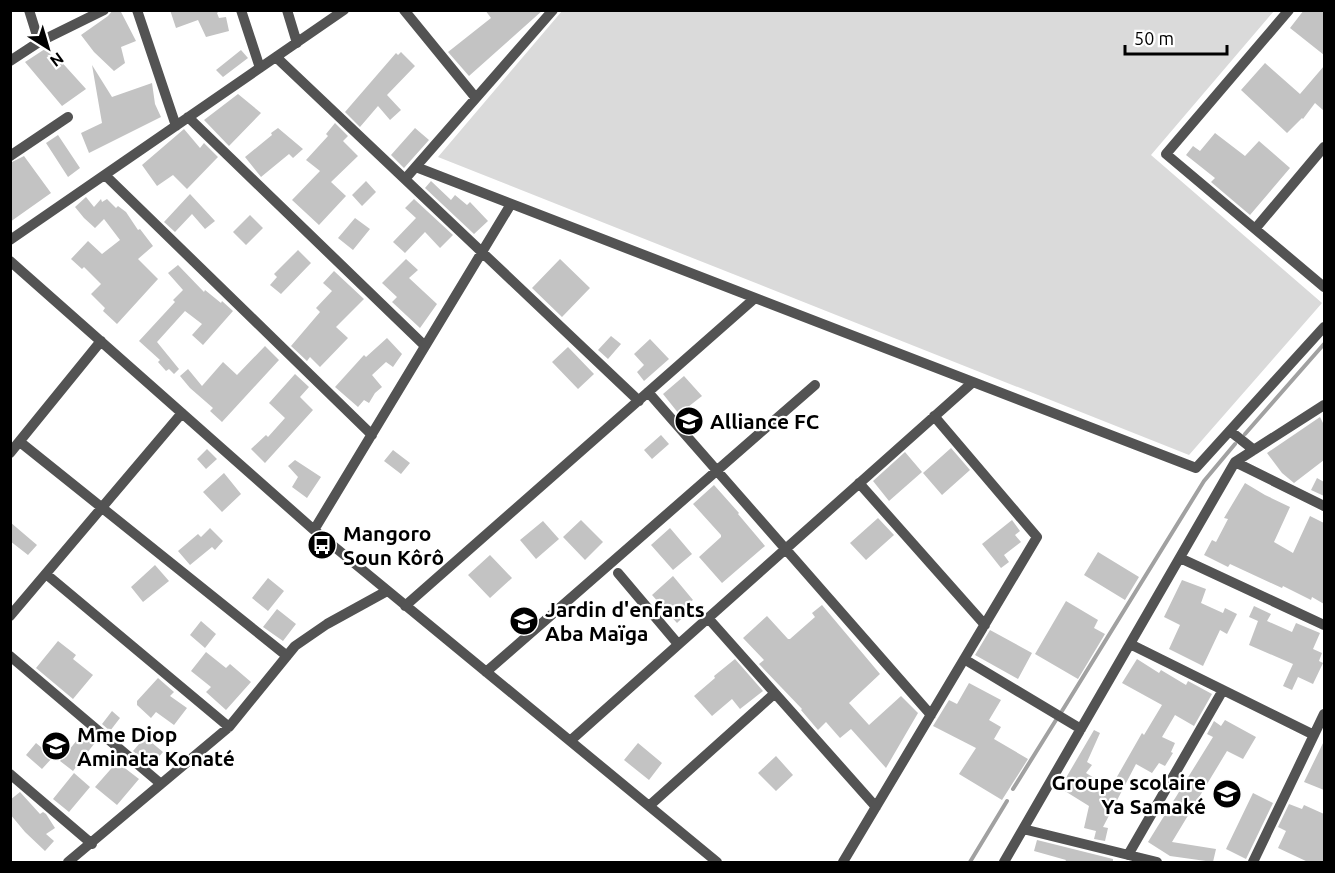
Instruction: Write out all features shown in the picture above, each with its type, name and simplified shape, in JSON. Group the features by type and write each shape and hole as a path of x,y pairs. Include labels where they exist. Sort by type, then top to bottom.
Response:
{"street":[{"path":"29,10 39,42"},
{"path":"10,61 39,42 104,10"},
{"path":"137,10 176,126"},
{"path":"241,10 260,68"},
{"path":"287,10 297,43"},
{"path":"10,240 344,10"},
{"path":"404,10 475,97"},
{"path":"405,179 553,10"},
{"path":"1289,10 1166,154 1324,287"},
{"path":"276,57 639,401"},
{"path":"10,156 68,117"},
{"path":"188,117 425,346"},
{"path":"1255,229 1324,147"},
{"path":"416,167 1197,468 1324,327"},
{"path":"105,175 372,435"},
{"path":"314,530 511,204"},
{"path":"10,261 314,530 717,862"},
{"path":"405,606 755,298"},
{"path":"10,453 101,341"},
{"path":"570,741 973,382"},
{"path":"486,672 815,385"},
{"path":"648,392 931,715"},
{"path":"1004,862 1235,462 1324,405"},
{"path":"10,616 182,413"},
{"path":"843,862 1037,537 934,416"},
{"path":"1230,431 1254,450"},
{"path":"20,441 287,656"},
{"path":"1235,462 1324,506"},
{"path":"859,483 985,625"},
{"path":"1180,558 1324,625"},
{"path":"618,573 678,644"},
{"path":"46,574 229,727"},
{"path":"68,862 229,727 287,656 306,638 387,591"},
{"path":"708,618 876,807"},
{"path":"1130,644 1314,735"},
{"path":"10,656 161,784"},
{"path":"964,659 1081,729"},
{"path":"1128,855 1223,690"},
{"path":"649,806 774,694"},
{"path":"1253,862 1324,714"},
{"path":"10,774 92,844"},
{"path":"1023,829 1157,862"}],"shaded area":[{"path":"562,11 1274,11 1151,155 1322,303 1189,455 438,157"}],"building":[{"path":"113,10 120,10 136,41 121,47 125,63 114,71 94,52 81,35"},
{"path":"170,10 220,10 217,13 219,18 226,17 229,31 206,37 198,20 176,28"},
{"path":"485,10 543,10 469,76 448,52 491,18"},
{"path":"1304,10 1324,10 1324,55 1290,28"},
{"path":"48,47 86,89 62,106 25,62"},
{"path":"241,50 248,58 223,77 216,70"},
{"path":"401,52 415,66 387,95 401,110 390,120 378,106 360,127 345,112 396,53 398,55"},
{"path":"1265,63 1300,94 1324,66 1324,111 1315,103 1303,119 1287,133 1241,90"},
{"path":"92,65 112,97 152,83 155,104 161,117 89,153 81,133 102,123"},
{"path":"238,94 261,113 229,146 204,120"},
{"path":"335,123 348,136 343,141 358,156 331,182 346,196 319,225 292,200 320,171 306,160 328,136 326,134"},
{"path":"278,128 303,149 293,158 289,154 261,177 245,157"},
{"path":"415,128 429,140 404,168 391,155"},
{"path":"184,129 200,148 204,143 218,157 187,189 173,175 157,186 142,165"},
{"path":"1215,133 1245,156 1259,141 1290,168 1250,215 1211,182 1215,178 1186,155 1193,146 1200,151"},
{"path":"58,135 80,168 68,177 46,143"},
{"path":"24,156 51,193 10,222 10,163"},
{"path":"366,181 376,192 362,206 352,195"},
{"path":"431,181 451,200 455,195 467,205 470,202 488,221 474,234 425,188"},
{"path":"190,194 215,221 205,229 192,214 175,232 164,222"},
{"path":"86,197 94,207 101,199 102,202 107,199 116,208 118,206 126,212 153,246 138,259 158,279 117,324 103,311 105,308 91,294 101,284 84,267 82,269 71,259 88,241 102,254 120,240 104,219 95,228 75,207"},
{"path":"414,199 453,235 440,248 425,232 405,253 393,242 416,218 405,208"},
{"path":"250,215 263,228 246,245 233,232"},
{"path":"355,218 370,229 353,250 338,238"},
{"path":"298,250 311,263 281,294 270,285 277,277 274,274"},
{"path":"406,259 418,270 409,278 437,304 420,328 392,302 397,297 382,283"},
{"path":"560,259 590,288 562,317 532,288"},
{"path":"178,265 204,292 205,290 221,303 222,301 233,311 203,345 192,335 202,324 185,311 157,342 179,369 174,374 169,369 166,371 158,362 160,360 139,341 183,290 168,273"},
{"path":"334,271 364,299 336,327 348,338 320,367 310,357 307,361 291,346 320,312 316,308 332,291 323,283"},
{"path":"611,336 621,344 608,359 598,350"},
{"path":"387,338 402,354 393,367 386,362 372,375 382,387 369,403 364,400 358,407 335,387 364,355 366,357"},
{"path":"650,339 669,359 644,381 637,372 644,365 634,354"},
{"path":"265,346 279,360 222,422 210,411 213,408 180,376 188,369 202,386 223,362 237,375"},
{"path":"568,347 594,374 578,389 552,362"},
{"path":"295,374 309,387 300,397 313,410 265,463 251,449 266,435 268,437 285,418 269,403"},
{"path":"684,376 702,396 679,414 663,394"},
{"path":"1320,417 1324,425 1324,460 1294,483 1282,473 1267,453"},
{"path":"661,435 669,444 652,459 644,450"},
{"path":"951,448 970,470 942,495 923,473"},
{"path":"207,449 217,459 206,469 197,459"},
{"path":"393,450 410,463 401,474 384,461"},
{"path":"905,452 922,472 889,501 873,481"},
{"path":"295,460 321,477 307,498 292,487 298,477 288,466"},
{"path":"224,473 241,494 222,512 203,492"},
{"path":"1317,478 1324,482 1324,496 1311,490"},
{"path":"1245,483 1290,507 1274,542 1293,553 1310,516 1324,523 1324,604 1230,564 1228,567 1204,555 1212,540 1216,542 1228,519 1224,518"},
{"path":"714,485 765,546 722,583 699,557 721,535 693,504"},
{"path":"878,518 894,535 866,560 850,543"},
{"path":"581,520 603,542 585,560 563,537"},
{"path":"1012,520 1020,531 1015,535 1021,542 1004,555 1009,562 1001,568 982,544"},
{"path":"543,521 559,539 536,559 520,540"},
{"path":"10,522 37,545 28,555 10,541"},
{"path":"210,528 223,541 215,550 212,547 190,565 178,551 198,534 201,537"},
{"path":"670,528 692,554 673,570 651,545"},
{"path":"1098,552 1139,577 1125,600 1084,575"},
{"path":"490,555 512,578 490,598 468,575"},
{"path":"155,565 169,581 143,602 131,587"},
{"path":"673,576 693,600 690,602 694,607 677,623 652,595"},
{"path":"268,578 284,591 268,611 252,598"},
{"path":"1182,580 1206,589 1201,603 1223,613 1225,608 1237,614 1227,634 1220,630 1203,666 1169,649 1180,625 1164,617"},
{"path":"1066,601 1098,620 1094,628 1105,634 1078,679 1035,654"},
{"path":"822,605 880,674 849,703 869,725 901,696 918,713 886,768 851,729 840,738 826,722 818,730 802,709 759,664 764,660 743,638 767,616 790,639 815,617 812,613"},
{"path":"1254,606 1271,614 1267,621 1292,632 1296,623 1320,633 1313,649 1322,653 1319,661 1323,663 1313,684 1298,677 1292,690 1283,686 1293,664 1249,645 1258,621 1249,617"},
{"path":"277,609 296,624 283,641 263,627"},
{"path":"201,621 216,634 205,648 190,635"},
{"path":"990,630 1032,653 1018,679 975,655"},
{"path":"58,641 76,655 73,659 93,675 73,699 36,668"},
{"path":"206,652 226,668 230,664 251,682 226,710 206,692 211,687 191,671"},
{"path":"735,659 763,691 740,709 732,699 712,716 694,696"},
{"path":"1137,659 1159,673 1161,670 1186,685 1188,681 1212,694 1194,726 1175,715 1162,737 1175,743 1171,752 1173,753 1165,766 1159,763 1152,773 1136,764 1103,827 1108,828 1105,841 1094,839 1096,831 1084,828 1089,806 1060,788 1094,730 1100,733 1087,762 1092,765 1086,773 1109,787 1162,705 1122,683"},
{"path":"158,678 174,692 170,696 187,708 174,725 156,712 151,718 137,705 137,701"},
{"path":"969,683 1001,700 989,720 1001,727 994,739 1028,759 1002,800 959,774 976,748 933,726 949,700 957,704"},
{"path":"112,711 120,718 110,731 102,724"},
{"path":"1225,720 1256,737 1243,759 1227,751 1172,842 1216,849 1213,862 1170,856 1148,842 1213,737 1207,734 1214,721 1221,726"},
{"path":"82,734 94,744 73,771 60,761"},
{"path":"145,737 163,752 151,766 133,751"},
{"path":"1324,741 1324,790 1304,782"},
{"path":"36,743 53,757 42,769 26,755"},
{"path":"638,743 662,763 649,780 624,760"},
{"path":"776,756 793,775 776,791 758,773"},
{"path":"117,762 139,779 117,805 95,787"},
{"path":"74,773 90,787 69,812 53,799"},
{"path":"20,792 40,814 43,812 46,814 55,828 46,834 54,841 45,851 10,814 10,800"},
{"path":"1253,793 1273,803 1246,859 1226,849"},
{"path":"1289,804 1302,809 1304,805 1324,814 1324,862 1308,862 1278,848 1286,831 1278,827"},
{"path":"1037,840 1113,859 1113,862 1065,862 1066,860 1034,851"}],"waterway":[{"path":"1245,434 1324,344"},
{"path":"1062,711 1204,481 1235,444"},
{"path":"1013,789 1056,720"},
{"path":"970,862 1007,801"}],"place":[{"name":"Alliance FC","path":"689,421"},
{"name":"Mangoro Soun Kôrô","path":"322,545"},
{"name":"Jardin d'enfants Aba Maïga","path":"524,621"},
{"name":"Mme Diop Aminata Konaté","path":"56,746"},
{"name":"Groupe scolaire Ya Samaké","path":"1227,794"}]}
